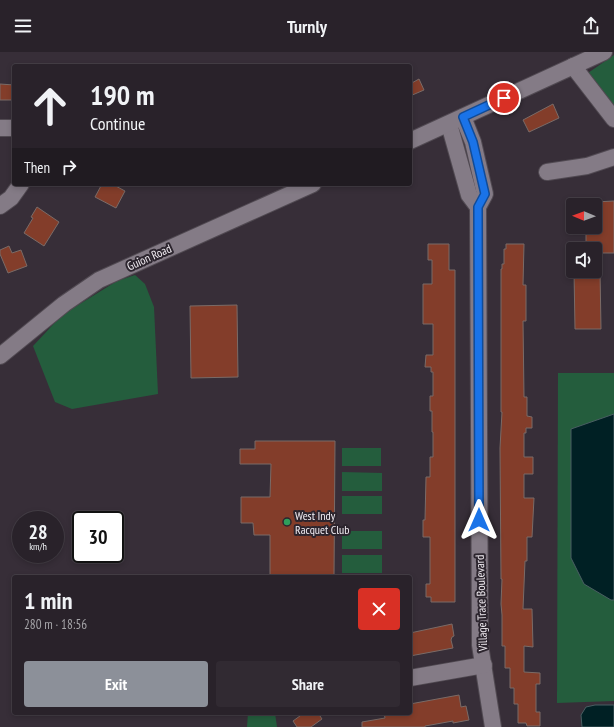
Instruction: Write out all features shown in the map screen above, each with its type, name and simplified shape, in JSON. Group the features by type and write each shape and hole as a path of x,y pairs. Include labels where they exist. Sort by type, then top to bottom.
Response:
{"street":[{"path":"412,140 604,52"},
{"path":"573,66 614,119"},
{"name":"Village Trace Boulevard","path":"456,120 469,195 478,207 480,645 493,727"},
{"path":"0,128 12,128"},
{"path":"547,172 587,166 614,157"},
{"path":"0,206 11,198 20,186"},
{"name":"Guion Road","path":"0,356 64,304 99,280 309,186"},
{"path":"412,678 484,665"}],"green space":[{"path":"614,55 614,105 588,73"},
{"path":"135,275 145,284 154,307 158,394 72,409 55,402 33,346 62,315 117,281"},
{"path":"558,373 614,373 614,701 557,703"},
{"path":"342,448 381,448 381,466 342,466"},
{"path":"342,472 382,473 382,491 342,491"},
{"path":"342,496 382,496 382,514 342,514"},
{"path":"342,531 382,531 382,549 342,549"},
{"path":"342,555 382,555 382,573 342,573"},
{"path":"248,715 275,715 277,727 247,727"}],"shaded area":[{"path":"614,414 614,600 611,600 584,584 571,558 571,429"},
{"path":"595,705 614,705 614,727 582,727 581,715 586,707"}],"building":[{"path":"419,79 424,90 412,95 412,83"},
{"path":"0,84 12,85 12,100 0,100"},
{"path":"553,104 559,118 529,132 523,120"},
{"path":"101,186 116,186 125,191 116,208 95,197"},
{"path":"614,201 614,253 602,253 602,242 586,242 586,234 602,234 602,202"},
{"path":"37,207 59,222 44,246 24,233 33,218 31,217"},
{"path":"428,244 449,244 449,270 455,270 455,602 431,602 431,597 426,597 426,584 430,584 430,537 423,537 423,520 425,520 426,477 430,477 430,457 433,457 432,411 430,411 430,396 433,396 433,372 431,372 431,367 425,367 426,355 433,355 433,324 423,324 423,284 432,284 432,260 428,260"},
{"path":"506,244 524,244 523,285 526,285 526,321 523,321 524,397 527,397 527,416 532,417 532,428 526,428 526,433 524,433 524,457 533,457 533,474 524,474 524,498 534,498 532,537 527,537 527,561 525,561 523,609 532,609 533,647 524,646 524,672 540,673 540,684 536,684 536,712 540,712 540,726 527,726 526,723 518,723 518,704 514,704 514,688 510,688 510,668 505,668 505,646 502,646 500,448 502,412 501,269 502,264 504,264 504,249 506,249"},
{"path":"9,246 12,253 21,250 27,266 8,273 0,254 0,250"},
{"path":"574,278 600,278 601,329 575,329"},
{"path":"237,305 238,377 191,378 190,306"},
{"path":"255,441 335,441 334,575 270,575 270,535 254,535 253,523 241,523 241,497 270,497 271,464 240,464 240,449 255,449"},
{"path":"452,624 454,636 451,640 453,648 412,656 412,633"},
{"path":"459,695 461,707 466,706 469,720 453,723 453,721 425,727 362,727 362,722 385,718 384,715 412,715 412,704"},
{"path":"301,715 319,715 322,719 311,727 297,727 293,721"}],"place":[{"name":"West Indy Racquet Club","path":"287,522"}],"route":[{"path":"479,520 478,207 485,194 473,142 463,117 504,98"}]}
